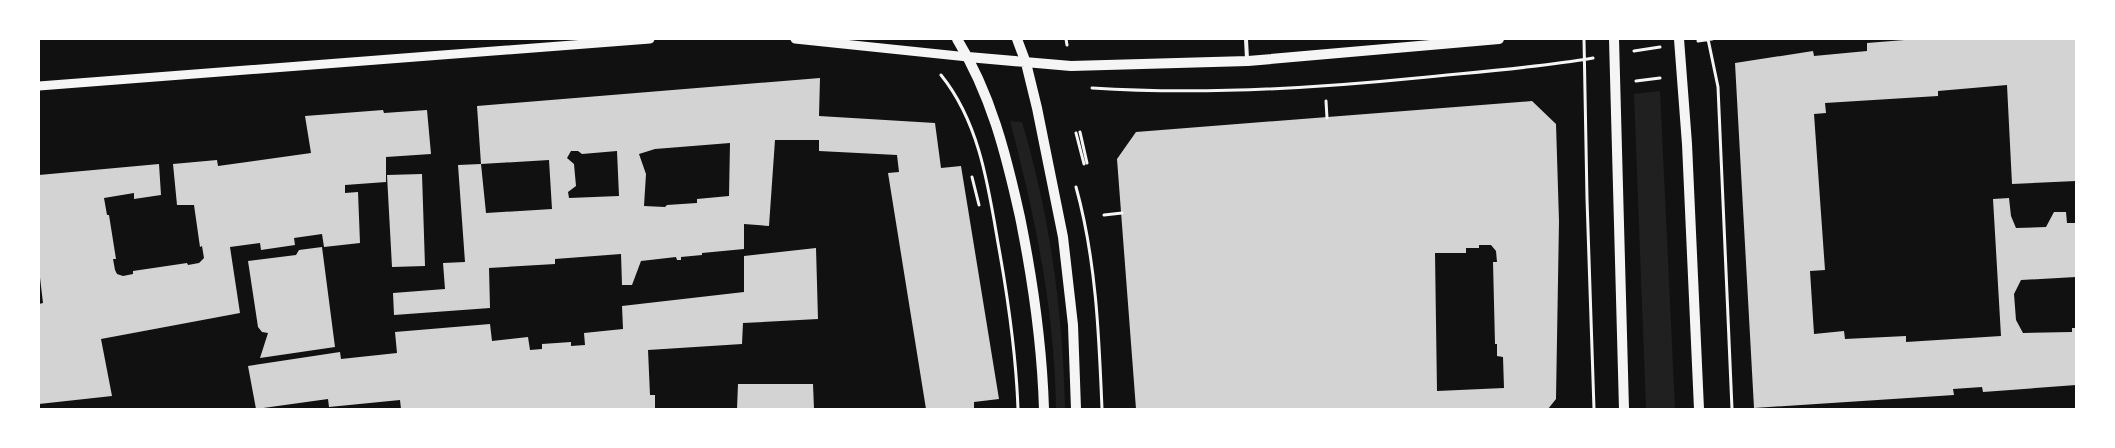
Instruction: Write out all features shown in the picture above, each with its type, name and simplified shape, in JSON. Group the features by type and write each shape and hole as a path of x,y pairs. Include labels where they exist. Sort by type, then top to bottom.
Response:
{"main road":[{"path":"957,39 968,56 990,105 1013,187 1028,257 1038,323 1044,409"},
{"path":"1017,39 1026,63 1063,237 1073,325 1076,409"},
{"path":"968,56 1026,63 1084,66 1248,61 1499,39"},
{"path":"1614,39 1624,409"},
{"path":"1679,39 1687,144 1699,409"}],"street":[{"path":"39,86 650,39"},
{"path":"795,39 968,56"}],"lane":[{"path":"1246,39 1248,61"}],"path":[{"path":"1066,39 1067,44"},
{"path":"1584,39 1594,409"},
{"path":"1708,39 1718,86 1732,409"},
{"path":"1089,88 1162,93 1247,91 1325,87 1536,67"},
{"path":"1634,81 1660,78"},
{"path":"1326,101 1327,118"},
{"path":"967,117 978,148 988,190 1006,284 1013,330 1018,409"},
{"path":"1078,132 1086,164"},
{"path":"972,177 979,205"},
{"path":"1104,215 1122,213"},
{"path":"1098,323 1102,409"}],"shaded area":[{"path":"1660,91 1675,408 1646,409 1634,94"},
{"path":"1010,121 1022,122 1032,157 1047,228 1058,301 1065,409 1056,409 1055,372 1048,300 1028,192"}],"building":[{"path":"1917,39 2076,39 2076,181 2012,184 2007,85 1938,91 1938,96 1825,103 1826,113 1814,114 1825,270 1810,271 1814,334 1844,331 1845,339 1906,336 1906,342 2001,336 1993,199 2009,198 2011,216 2016,228 2046,227 2054,212 2066,212 2067,223 2076,223 2076,277 2021,280 2014,294 2016,320 2023,333 2072,332 2072,328 2076,328 2076,385 1983,392 1982,387 1953,389 1954,395 1754,408 1735,63 1813,51 1814,56 1867,51 1867,43"},
{"path":"820,78 819,116 935,123 941,168 961,166 999,399 974,402 974,409 926,409 888,173 899,172 897,155 819,151 819,140 775,140 769,226 744,224 744,249 702,253 702,255 681,257 681,260 677,260 676,257 641,261 632,285 622,285 621,254 555,259 555,264 489,268 490,308 394,315 393,293 445,289 443,263 465,262 458,165 481,164 477,106","holes":["730,143 729,196 697,199 697,203 667,205 665,207 644,206 646,174 639,154 655,149","571,151 578,151 582,154 617,151 619,196 569,198 568,192 576,186 574,164 567,158","549,160 552,209 486,213 481,164"]},
{"path":"1532,101 1556,124 1559,221 1556,399 1548,409 1136,409 1117,159 1136,132","holes":["1479,245 1491,245 1496,251 1497,262 1493,262 1495,344 1497,344 1497,356 1503,357 1504,388 1437,391 1435,253 1466,253 1466,248 1479,248"]},
{"path":"383,110 384,113 427,110 431,154 386,157 386,182 345,185 345,193 358,192 360,243 324,247 322,234 294,238 295,245 261,250 260,243 230,247 240,313 101,339 112,396 39,404 39,304 43,303 39,269 39,175 159,164 161,195 134,199 134,193 104,198 107,215 109,215 116,259 113,259 115,270 117,274 123,276 133,274 133,271 199,263 204,258 202,246 200,247 194,205 177,205 173,164 217,160 218,166 311,153 305,116"},
{"path":"422,174 425,266 392,267 387,175"},
{"path":"322,247 335,347 260,358 268,333 262,332 258,327 248,261 296,255 299,250"},
{"path":"816,248 818,319 743,323 742,344 648,350 650,395 655,395 655,409 401,409 400,400 329,407 328,399 256,409 248,366 340,352 341,359 397,353 395,332 490,324 492,341 528,337 530,350 542,349 542,344 571,342 571,346 585,345 584,333 623,329 622,306 744,292 744,256"},
{"path":"738,384 813,384 814,409 737,409"}]}
